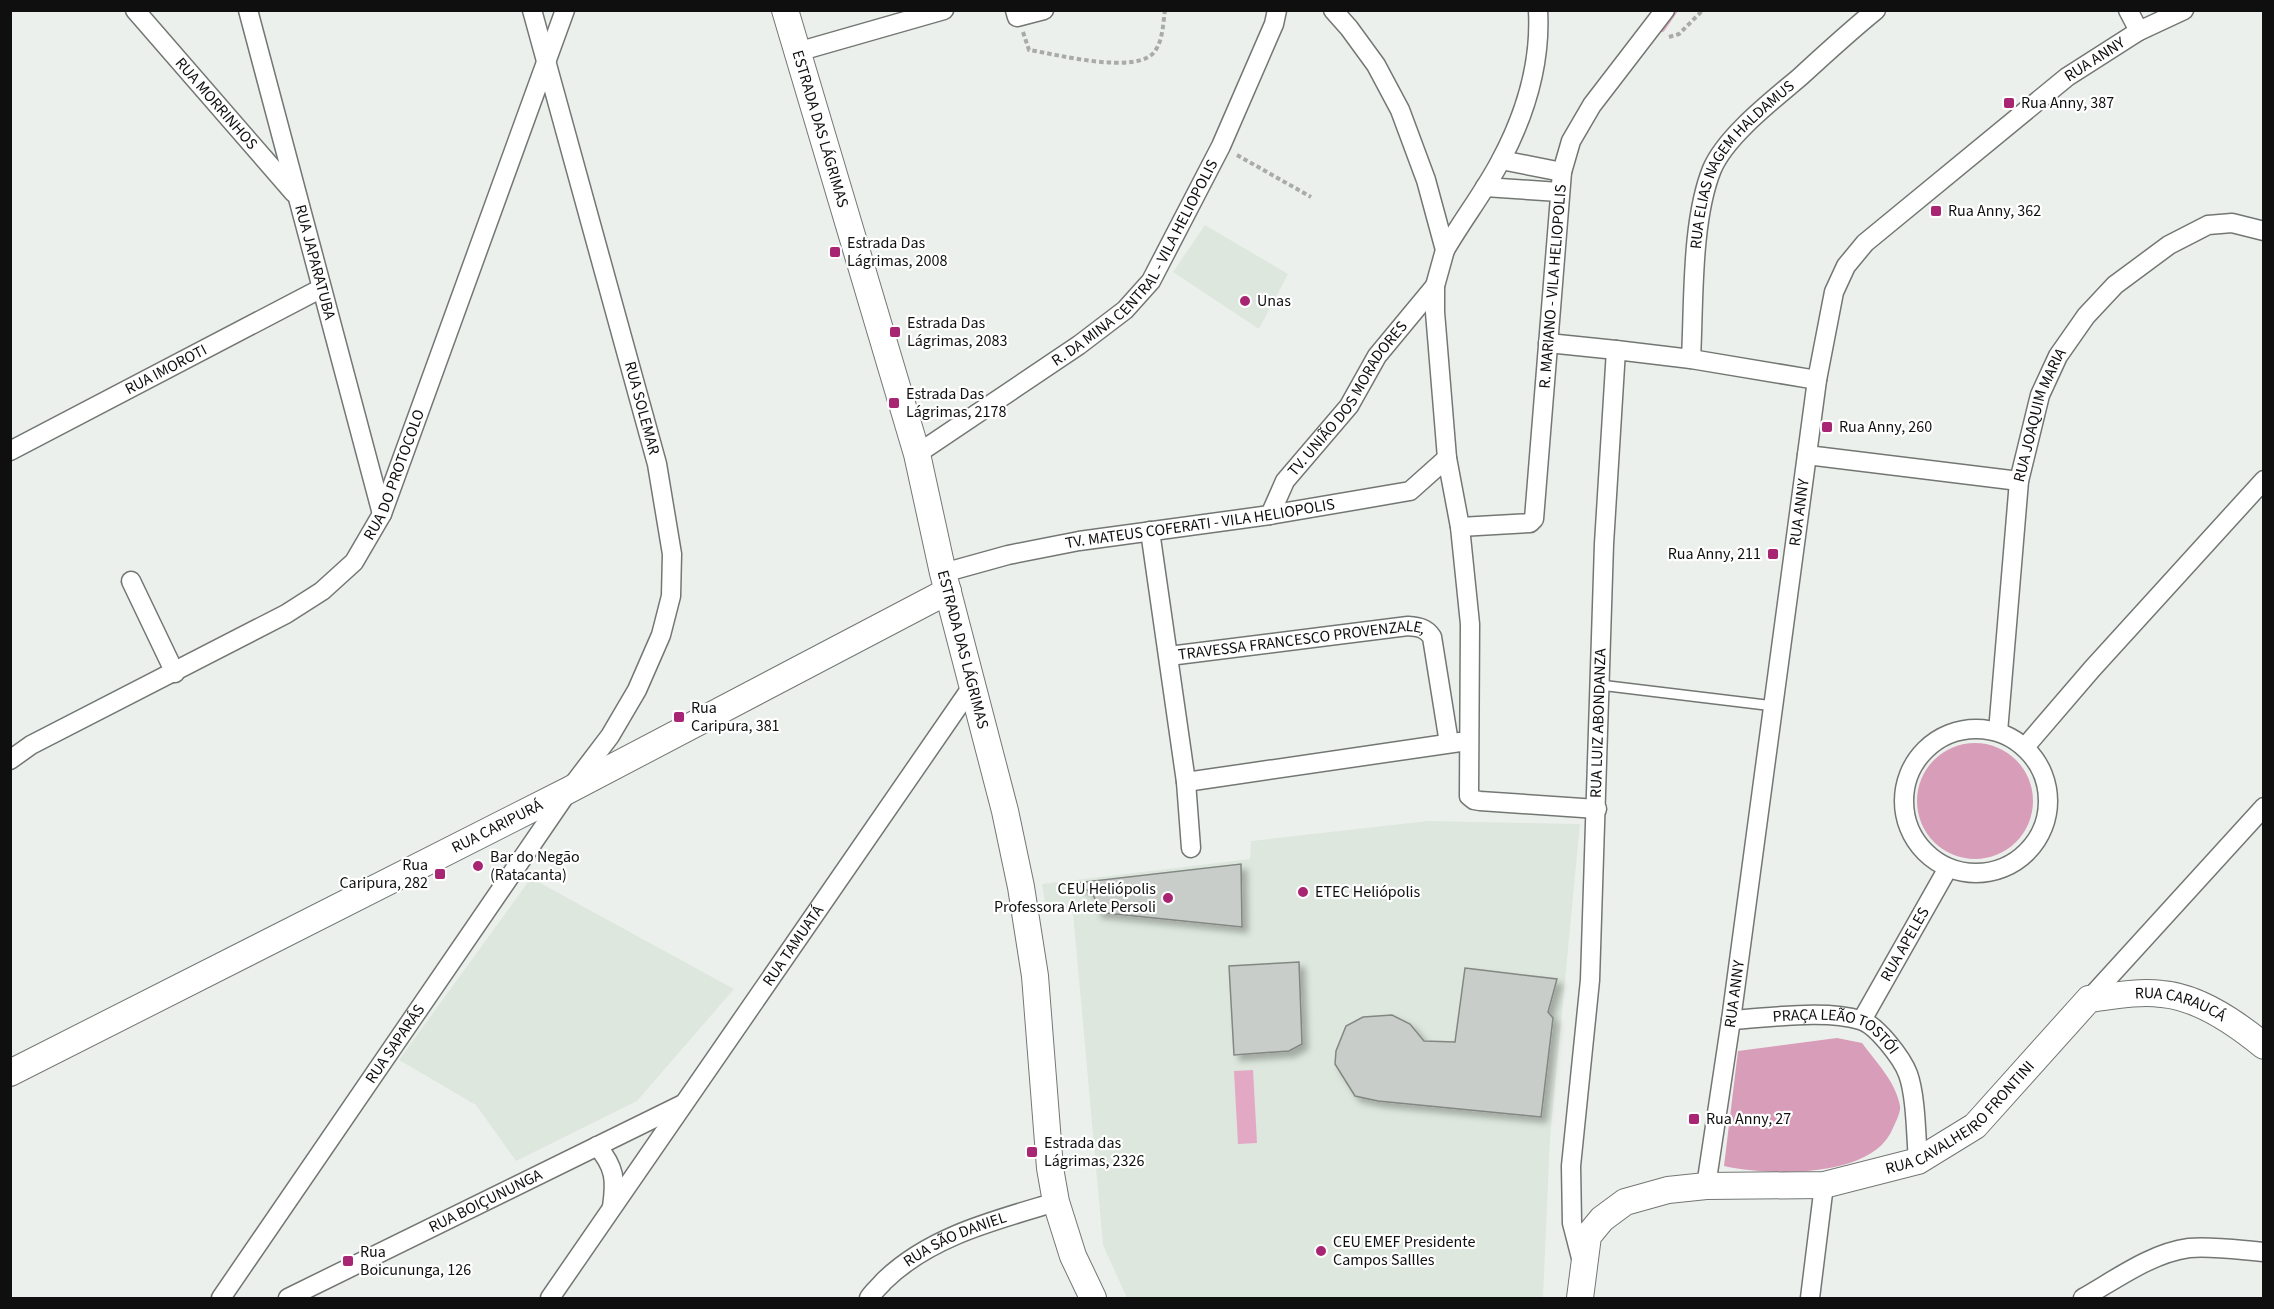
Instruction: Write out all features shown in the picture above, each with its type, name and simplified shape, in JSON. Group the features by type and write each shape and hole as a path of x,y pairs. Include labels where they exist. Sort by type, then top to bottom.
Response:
{"street":[{"name":"RUA MORRINHOS","path":"135,10 297,196"},
{"name":"RUA JAPARATUBA","path":"248,10 320,289 382,514"},
{"name":"RUA SOLEMAR","path":"532,10 657,464 667,511 672,554 671,596 661,635 641,681 610,736 568,790"},
{"name":"RUA DO PROTOCOLO","path":"10,760 31,745 286,614 322,591 354,562 382,514 565,10"},
{"name":"ESTRADA DAS LÁGRIMAS","path":"785,10 917,454 945,582 974,685 1007,822 1021,887 1033,965 1050,1168 1056,1202 1073,1256 1093,1299"},
{"path":"797,52 915,15 944,10"},
{"path":"1016,14 1044,10"},
{"name":"R. DA MINA CENTRAL - VILA HELIOPOLIS","path":"917,454 1030,379 1125,310 1151,281 1221,146 1274,24 1277,10"},
{"path":"1333,10 1376,64 1400,110 1426,180 1445,250"},
{"path":"1538,10 1540,37 1532,84 1501,160 1445,250 1434,286 1447,458 1460,527 1470,624 1469,796 1474,800 1597,809"},
{"name":"R. MARIANO - VILA HELIOPOLIS","path":"1460,527 1530,523 1534,519 1562,172 1571,141 1592,105 1665,10"},
{"name":"RUA ELIAS NAGEM HALDAMUS","path":"1691,359 1699,222 1704,195 1713,167 1726,145 1876,10"},
{"path":"2128,10 2139,31"},
{"name":"RUA ANNY","path":"1706,1186 1731,1020 1817,380 1834,292 1846,266 1865,243 2067,78 2139,31 2184,10"},
{"path":"1501,160 1562,172"},
{"path":"1485,187 1560,192"},
{"name":"RUA JOAQUIM MARIA","path":"1998,732 2019,481 2040,395 2058,356 2086,316 2115,285 2169,245 2208,225 2232,224 2264,231"},
{"name":"TV. UNIÃO DOS MORADORES","path":"1270,515 1285,481 1349,406 1377,356 1434,286"},
{"name":"RUA IMOROTI","path":"10,451 320,289"},
{"path":"1548,344 1691,359 1817,380"},
{"name":"RUA LUIZ ABONDANZA","path":"1580,1299 1583,1266 1572,1223 1571,1166 1590,980 1604,544 1616,350"},
{"path":"1807,455 2019,481"},
{"name":"TV. MATEUS COFERATI - VILA HELIOPOLIS","path":"945,582 1008,555 1079,541 1270,515 1410,491 1447,458"},
{"path":"2025,747 2092,669 2264,480"},
{"path":"1150,531 1186,782 1191,848"},
{"path":"131,581 175,673"},
{"name":"RUA CARIPURÁ","path":"10,1073 568,790 945,582"},
{"name":"TRAVESSA FRANCESCO PROVENZALE,","path":"1169,656 1417,626 1432,637 1449,743"},
{"name":"RUA TAMUATÁ","path":"550,1299 974,685"},
{"path":"1973,728 1998,732 2025,747 2039,765 2047,786 2048,808 2043,830 2031,848 2013,863 1993,871 1970,873 1948,868 1927,854 1912,836 1909,828 1904,812 1904,788 1913,765 1928,746 1949,734 1973,728"},
{"path":"1186,782 1468,741"},
{"name":"RUA SAPARÁS","path":"221,1299 568,790"},
{"name":"RUA CAVALHEIRO FRONTINI","path":"1583,1266 1588,1236 1602,1219 1625,1202 1668,1190 1706,1186 1824,1185 1918,1161 1976,1126 2088,999 2264,807"},
{"name":"RUA APELES","path":"1862,1020 1948,868"},
{"name":"RUA CARAUCÁ","path":"2088,999 2132,994 2163,994 2191,1001 2250,1034 2264,1046"},
{"name":"PRAÇA LEÃO TOSTÓI","path":"1731,1020 1830,1015 1862,1020 1892,1046 1908,1074 1918,1161"},
{"name":"RUA BOIÇUNUNGA","path":"288,1299 685,1103"},
{"path":"597,1146 608,1159 612,1171 614,1181 612,1209"},
{"path":"1810,1299 1824,1185"},
{"name":"RUA SÃO DANIEL","path":"868,1299 898,1267 933,1245 987,1222 1056,1202"},
{"path":"2084,1299 2137,1267 2163,1255 2188,1248 2264,1252"}],"lane":[{"path":"1600,685 1774,706"}],"path":[{"path":"1016,14 1029,50 1082,60 1127,62 1147,58 1155,52 1160,41 1165,10"},
{"path":"1689,23 1703,10"},
{"path":"1221,146 1311,197"}],"shaded area":[{"name":"Unas","path":"1205,225 1288,274 1259,329 1173,272"},
{"path":"1975,743 1997,747 2016,760 2029,779 2033,801 2029,823 2016,842 1997,855 1975,859 1953,855 1934,842 1921,823 1917,801 1921,779 1934,760 1953,747"},
{"path":"1428,821 1580,824 1550,1138 1543,1298 1127,1298 1103,1245 1073,913 1046,908 1042,884 1250,859 1251,841"},
{"path":"531,878 734,989 637,1101 516,1161 476,1105 399,1060"},
{"path":"1837,1038 1862,1043 1885,1073 1898,1097 1900,1111 1898,1117 1882,1145 1864,1157 1843,1165 1818,1170 1767,1171 1724,1166 1738,1051"},
{"path":"1253,1070 1257,1143 1238,1144 1234,1071"}],"building":[{"name":"CEU Heliópolis Professora Arlete Persoli","path":"1241,864 1242,927 1096,912 1093,894 1076,883"},
{"path":"1299,962 1302,1044 1289,1051 1234,1055 1229,966"},
{"path":"1465,968 1557,979 1548,1012 1553,1018 1541,1117 1378,1101 1355,1096 1335,1064 1336,1051 1346,1026 1363,1017 1392,1015 1410,1024 1424,1041 1455,1042"}],"waterway":[{"path":"1662,29 1675,10"}],"place":[{"name":"Rua Anny, 387","path":"2009,103"},
{"name":"Rua Anny, 362","path":"1936,211"},
{"name":"Estrada Das Lágrimas, 2008","path":"835,252"},
{"name":"Unas","path":"1245,301"},
{"name":"Estrada Das Lágrimas, 2083","path":"895,332"},
{"name":"Estrada Das Lágrimas, 2178","path":"894,403"},
{"name":"Rua Anny, 260","path":"1827,427"},
{"name":"Rua Anny, 211","path":"1773,554"},
{"name":"Rua Caripura, 381","path":"679,717"},
{"name":"Bar do Negão (Ratacanta)","path":"478,866"},
{"name":"Rua Caripura, 282","path":"440,874"},
{"name":"ETEC Heliópolis","path":"1303,892"},
{"name":"CEU Heliópolis Professora Arlete Persoli","path":"1168,898"},
{"name":"Rua Anny, 27","path":"1694,1119"},
{"name":"Estrada das Lágrimas, 2326","path":"1032,1152"},
{"name":"CEU EMEF Presidente Campos Sallles","path":"1321,1251"},
{"name":"Rua Boicununga, 126","path":"348,1261"}]}
